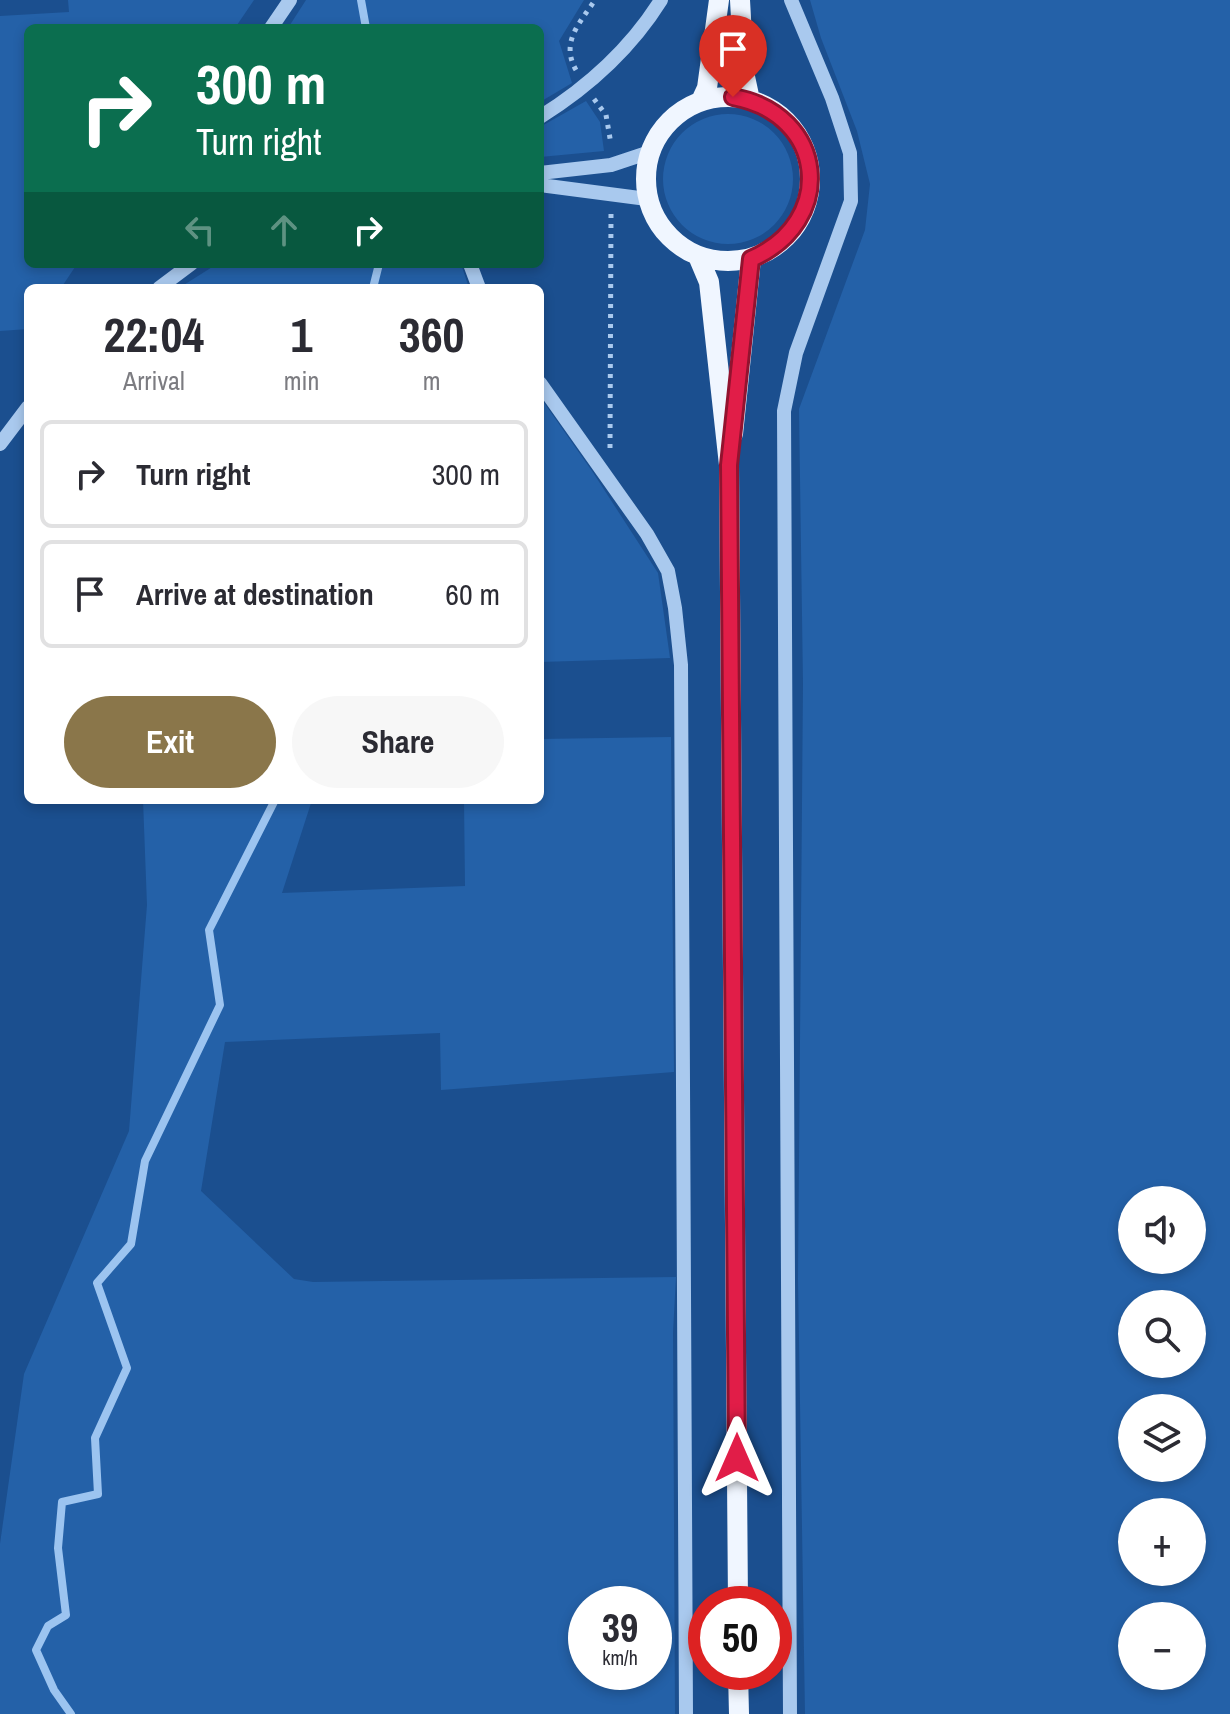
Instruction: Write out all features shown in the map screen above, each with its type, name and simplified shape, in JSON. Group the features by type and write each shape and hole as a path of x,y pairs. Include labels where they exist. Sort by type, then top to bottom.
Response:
{"main road":[{"path":"701,101 707,88 719,0"},
{"path":"740,0 744,72 750,100"},
{"path":"733,97 750,100 767,106 793,130 808,162 808,197 794,229 781,242 751,259 715,261 680,247 665,234 654,217 647,199 645,175 650,152 669,121 684,109 701,101 733,97"},
{"path":"698,256 709,282 729,465 738,1586"},
{"path":"729,465 751,259"},
{"path":"738,1690 739,1714"}],"street":[{"path":"274,24 290,0"},
{"path":"544,114 585,85 605,66 643,28 661,0"},
{"path":"790,1714 784,411 796,353 851,201 850,153 832,98 791,0"},
{"path":"544,173 611,165 650,152"},
{"path":"544,186 647,199"},
{"path":"544,388 647,534 668,571 675,608 681,665 686,1714"},
{"path":"0,444 24,412"}],"path":[{"path":"579,76 570,59 569,45 595,0"},
{"path":"593,97 606,115 611,130 612,153"},
{"path":"600,465 612,445 611,203"}],"shaded area":[{"path":"68,0 254,0 238,24 24,24 24,268 74,268 64,284 24,284 24,329 0,331 0,16 69,12"},
{"path":"306,0 584,0 559,41 572,83 544,100 544,24 291,24"},
{"path":"810,0 1230,0 1230,1714 805,1714 798,1279 803,684 799,409 865,230 870,184 857,131 821,38"},
{"path":"586,101 600,122 604,151 544,157 544,125"},
{"path":"728,114 753,119 774,133 788,154 793,179 788,204 774,225 753,239 728,244 703,239 682,225 668,204 663,179 668,154 682,133 703,119"},
{"path":"211,268 462,268 468,284 185,284"},
{"path":"544,403 658,573 670,658 544,662"},
{"path":"671,737 674,1072 441,1090 440,1033 225,1042 201,1191 294,1279 313,1282 676,1277 673,1332 675,1714 0,1714 0,1544 24,1374 129,1131 147,905 143,804 311,804 282,893 465,886 464,804 544,804 544,739"}],"waterway":[{"path":"361,0 365,24"},
{"path":"374,284 378,268"},
{"path":"71,1714 54,1690 36,1650 48,1626 66,1615 58,1548 62,1502 98,1494 95,1438 127,1368 97,1283 131,1244 145,1161 220,1005 209,930 273,804"}],"route":[{"path":"733,97 767,106 781,117 802,145 810,179 808,197 794,229 767,252 751,259 729,465 737,1458"}]}
